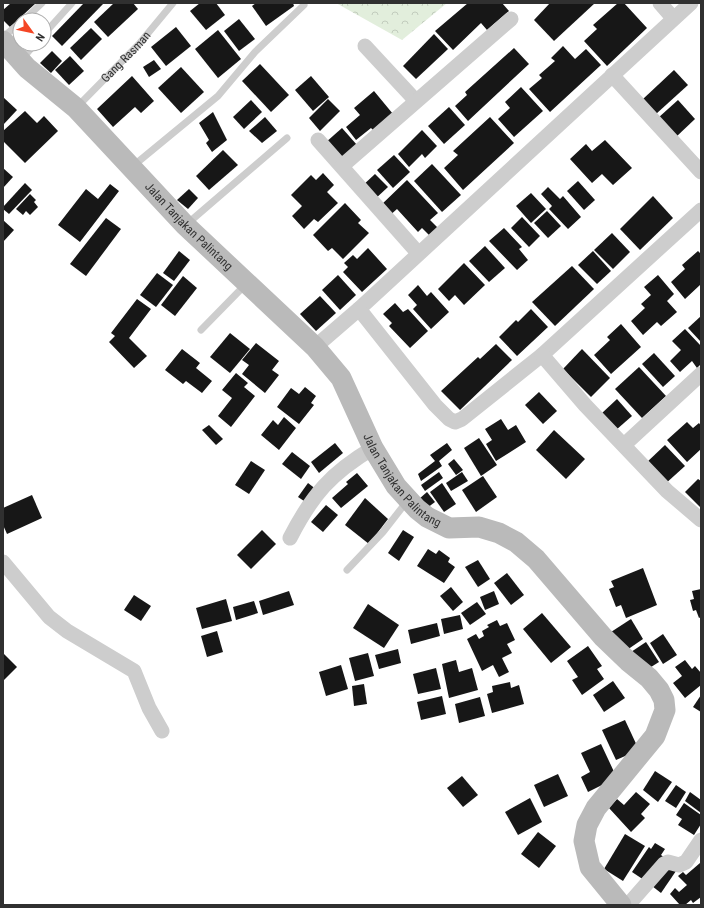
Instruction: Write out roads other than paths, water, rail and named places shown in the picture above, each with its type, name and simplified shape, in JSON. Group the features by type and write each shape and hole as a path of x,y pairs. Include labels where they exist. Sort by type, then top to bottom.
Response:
{"street":[{"path":"660,3 673,18"},
{"path":"315,347 359,309 691,3"},
{"path":"342,166 511,19"},
{"name":"Jalan Tanjakan Palintang","path":"3,41 20,62 76,108 185,226 315,347 341,378 353,401 372,448 396,486 408,500 427,517 438,524 449,528 479,528 499,533 516,542 536,559 603,637 628,661 649,678 659,690 664,700 665,710 655,736 596,808 587,825 584,842 590,867 621,905"},
{"path":"365,46 416,101"},
{"path":"612,75 701,172"},
{"path":"318,140 418,253"},
{"path":"359,309 435,405 449,420 455,422 462,419 542,355 701,210"},
{"path":"542,355 585,405 667,491 701,520"},
{"path":"624,445 701,374"},
{"path":"290,538 305,512 336,473 348,463 372,448"},
{"path":"5,571 49,617 67,631 134,671 149,708 162,731"},
{"path":"628,905 664,864 668,862 679,866 686,862 701,840"}],"lane":[{"path":"32,12 42,3"},
{"path":"52,25 72,3"},
{"name":"Gang Rasman","path":"76,108 139,44 173,3"},
{"path":"131,168 218,96 255,52 304,5"},
{"path":"3,37 12,30"},
{"path":"20,62 28,52"},
{"path":"185,226 287,138"},
{"path":"201,330 246,284"},
{"path":"347,570 383,532 408,500"}]}
